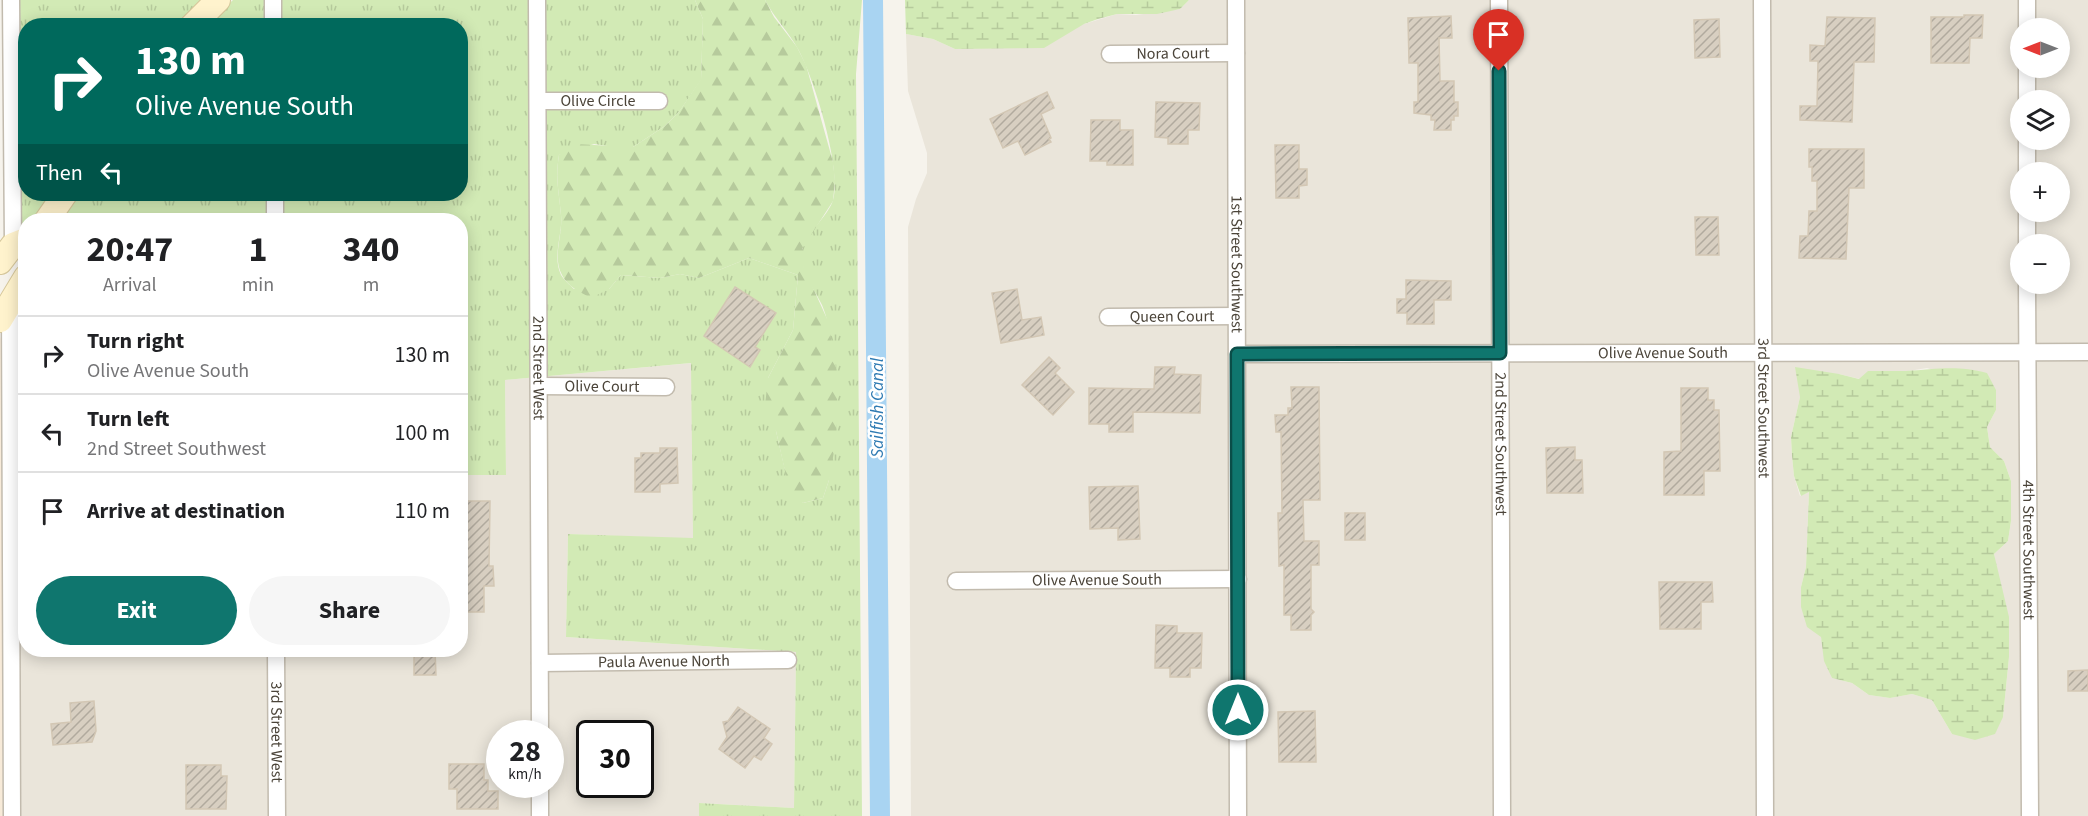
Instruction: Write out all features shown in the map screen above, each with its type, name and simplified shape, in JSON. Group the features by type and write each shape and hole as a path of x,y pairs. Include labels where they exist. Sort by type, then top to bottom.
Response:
{"street":[{"path":"11,0 13,249"},
{"path":"200,18 218,0"},
{"path":"273,0 273,18"},
{"name":"2nd Street West","path":"537,0 540,720"},
{"name":"1st Street Southwest","path":"1236,0 1238,816"},
{"name":"2nd Street Southwest","path":"1499,0 1502,816"},
{"name":"3rd Street Southwest","path":"1762,0 1765,816"},
{"path":"2026,0 2027,18"},
{"name":"Nora Court","path":"1110,54 1236,53"},
{"name":"Olive Circle","path":"538,101 659,101"},
{"path":"12,816 5,312 18,290"},
{"name":"4th Street Southwest","path":"2027,294 2030,816"},
{"name":"Queen Court","path":"1108,317 1236,316"},
{"name":"Olive Avenue South","path":"1237,354 2088,352"},
{"name":"Olive Court","path":"539,386 666,387"},
{"name":"Olive Avenue South","path":"956,581 1238,579"},
{"name":"3rd Street West","path":"276,657 277,816"},
{"name":"Paula Avenue North","path":"540,663 788,660"},
{"path":"540,798 540,816"}],"shaded area":[{"path":"1189,0 2088,0 2088,816 911,816 908,227 927,173 927,153 908,91 906,34 933,39 955,49 1084,24 1117,14 1136,15 1180,9","holes":["1927,368 1996,390 1996,410 1987,427 1990,447 2004,461 2011,481 2011,521 2008,541 1994,554 2009,657 2003,717 1952,734 1932,700 1912,694 1890,698 1869,695 1852,683 1832,678 1821,637 1801,587 1806,567 1809,492 1800,496 1794,476 1791,437 1800,397 1839,374 1860,379"]},
{"path":"7,327 10,816 0,816 0,339"},
{"path":"692,363 693,539 568,534 566,637 796,652 794,808 700,803 699,816 10,816 7,383 18,383 18,657 468,657 468,475 506,474 505,380"}],"green space":[{"path":"5,0 204,0 185,18 18,18 18,201 48,201 39,213 18,213 18,232 14,234"},
{"path":"233,0 695,0 703,19 701,80 679,112 665,126 633,147 594,144 559,155 557,178 561,222 558,268 562,277 574,289 609,289 621,275 660,278 680,274 699,278 749,258 798,275 793,330 768,378 785,470 803,503 823,498 829,480 830,341 824,309 805,272 802,250 807,238 831,206 835,186 834,167 825,124 804,63 798,49 765,0 862,0 856,74 862,816 699,816 699,803 794,808 796,652 566,637 568,534 693,538 691,363 505,380 506,475 468,475 468,213 64,213 72,201 468,201 468,18 214,18"},
{"path":"695,0 765,0 774,17 797,47 806,65 833,162 835,181 833,201 802,249 804,268 828,321 838,379 836,440 829,480 823,498 803,503 789,489 776,431 764,415 768,378 793,330 798,275 749,258 699,278 680,274 660,278 621,275 609,289 591,298 568,283 559,268 561,215 557,178 559,155 575,144 633,147 665,126 679,112 701,79 703,19"},
{"path":"905,0 1189,0 1180,9 1157,14 1117,14 1098,19 1084,24 1044,48 955,49 933,39 906,34"},
{"path":"18,309 18,383 7,383 7,327"},
{"path":"1795,367 1859,379 1868,371 1957,368 1987,373 1996,390 1996,410 1987,427 1990,447 2004,461 2011,481 2011,521 2008,541 1994,554 2009,617 2009,657 2003,717 1995,734 1975,740 1952,734 1932,700 1912,694 1890,698 1869,695 1852,683 1832,678 1824,661 1821,637 1807,627 1801,607 1801,587 1806,567 1809,492 1801,496 1794,476 1791,437 1800,397"}],"building":[{"path":"1964,15 1983,15 1982,38 1970,38 1969,63 1931,63 1931,17 1964,17"},
{"path":"1451,16 1452,38 1439,38 1440,81 1454,81 1454,102 1458,102 1458,116 1454,116 1454,120 1451,120 1451,130 1434,130 1435,120 1431,120 1431,115 1414,113 1414,102 1418,102 1418,63 1409,63 1408,18"},
{"path":"1827,17 1875,18 1874,62 1854,62 1852,122 1800,120 1800,106 1817,106 1818,61 1810,61 1810,45 1825,46"},
{"path":"1719,19 1720,57 1695,58 1694,20"},
{"path":"1047,92 1054,108 1041,114 1051,142 1025,155 1018,141 1003,148 990,119"},
{"path":"1156,102 1200,103 1199,130 1188,130 1188,144 1168,144 1168,138 1155,137"},
{"path":"1091,120 1120,120 1120,130 1133,130 1133,165 1107,165 1107,161 1090,161"},
{"path":"1275,145 1299,145 1299,169 1307,169 1307,185 1299,186 1299,198 1276,198"},
{"path":"1809,149 1864,149 1864,188 1849,188 1846,259 1799,258 1800,236 1808,236 1809,211 1817,211 1817,181 1812,181"},
{"path":"1695,217 1718,217 1719,255 1696,255"},
{"path":"1406,280 1451,281 1451,300 1434,300 1434,324 1407,324 1407,313 1397,313 1397,299 1406,299"},
{"path":"735,287 776,313 755,347 760,350 750,367 704,336"},
{"path":"1017,289 1022,320 1041,317 1044,335 1001,343 992,293"},
{"path":"1049,357 1060,368 1055,373 1074,392 1053,415 1022,385"},
{"path":"1155,367 1175,367 1174,374 1201,375 1200,413 1133,412 1133,432 1109,432 1109,424 1089,424 1089,388 1154,389"},
{"path":"1291,387 1319,387 1320,500 1303,500 1304,541 1319,541 1319,565 1311,565 1311,609 1314,612 1311,615 1311,630 1291,630 1291,615 1284,615 1284,565 1279,566 1278,513 1282,513 1281,432 1276,432 1275,415 1288,415 1288,408 1292,408"},
{"path":"1681,388 1708,388 1708,400 1714,400 1714,410 1719,410 1720,471 1704,471 1704,495 1664,495 1664,452 1681,451"},
{"path":"1575,447 1575,460 1582,460 1583,493 1547,493 1546,448"},
{"path":"660,448 677,448 678,483 660,484 660,492 635,492 635,458 641,458 641,453 660,453"},
{"path":"1138,486 1140,539 1118,540 1118,528 1090,529 1089,487"},
{"path":"468,501 490,501 489,566 493,566 494,586 484,586 484,612 468,612"},
{"path":"1345,513 1365,513 1365,540 1345,540"},
{"path":"1659,582 1712,582 1713,602 1701,602 1701,629 1660,629"},
{"path":"1156,625 1177,626 1177,633 1202,633 1201,668 1190,668 1190,677 1170,677 1170,668 1155,668"},
{"path":"414,657 435,657 436,675 414,675"},
{"path":"2088,670 2088,691 2068,691 2068,671"},
{"path":"94,701 96,731 92,742 53,745 51,724 71,722 70,703"},
{"path":"738,707 770,729 764,738 772,744 761,760 754,756 745,768 719,749 727,737 723,722 728,721"},
{"path":"1315,711 1316,762 1279,762 1278,712"},
{"path":"449,764 484,764 486,798 498,798 498,809 457,809 457,789 449,789"},
{"path":"186,765 221,765 221,776 227,776 226,809 186,809"}],"waterway":[{"name":"Sailfish Canal","path":"873,0 880,816"}],"route":[{"path":"1238,710 1237,354 1500,353 1499,71"}]}
